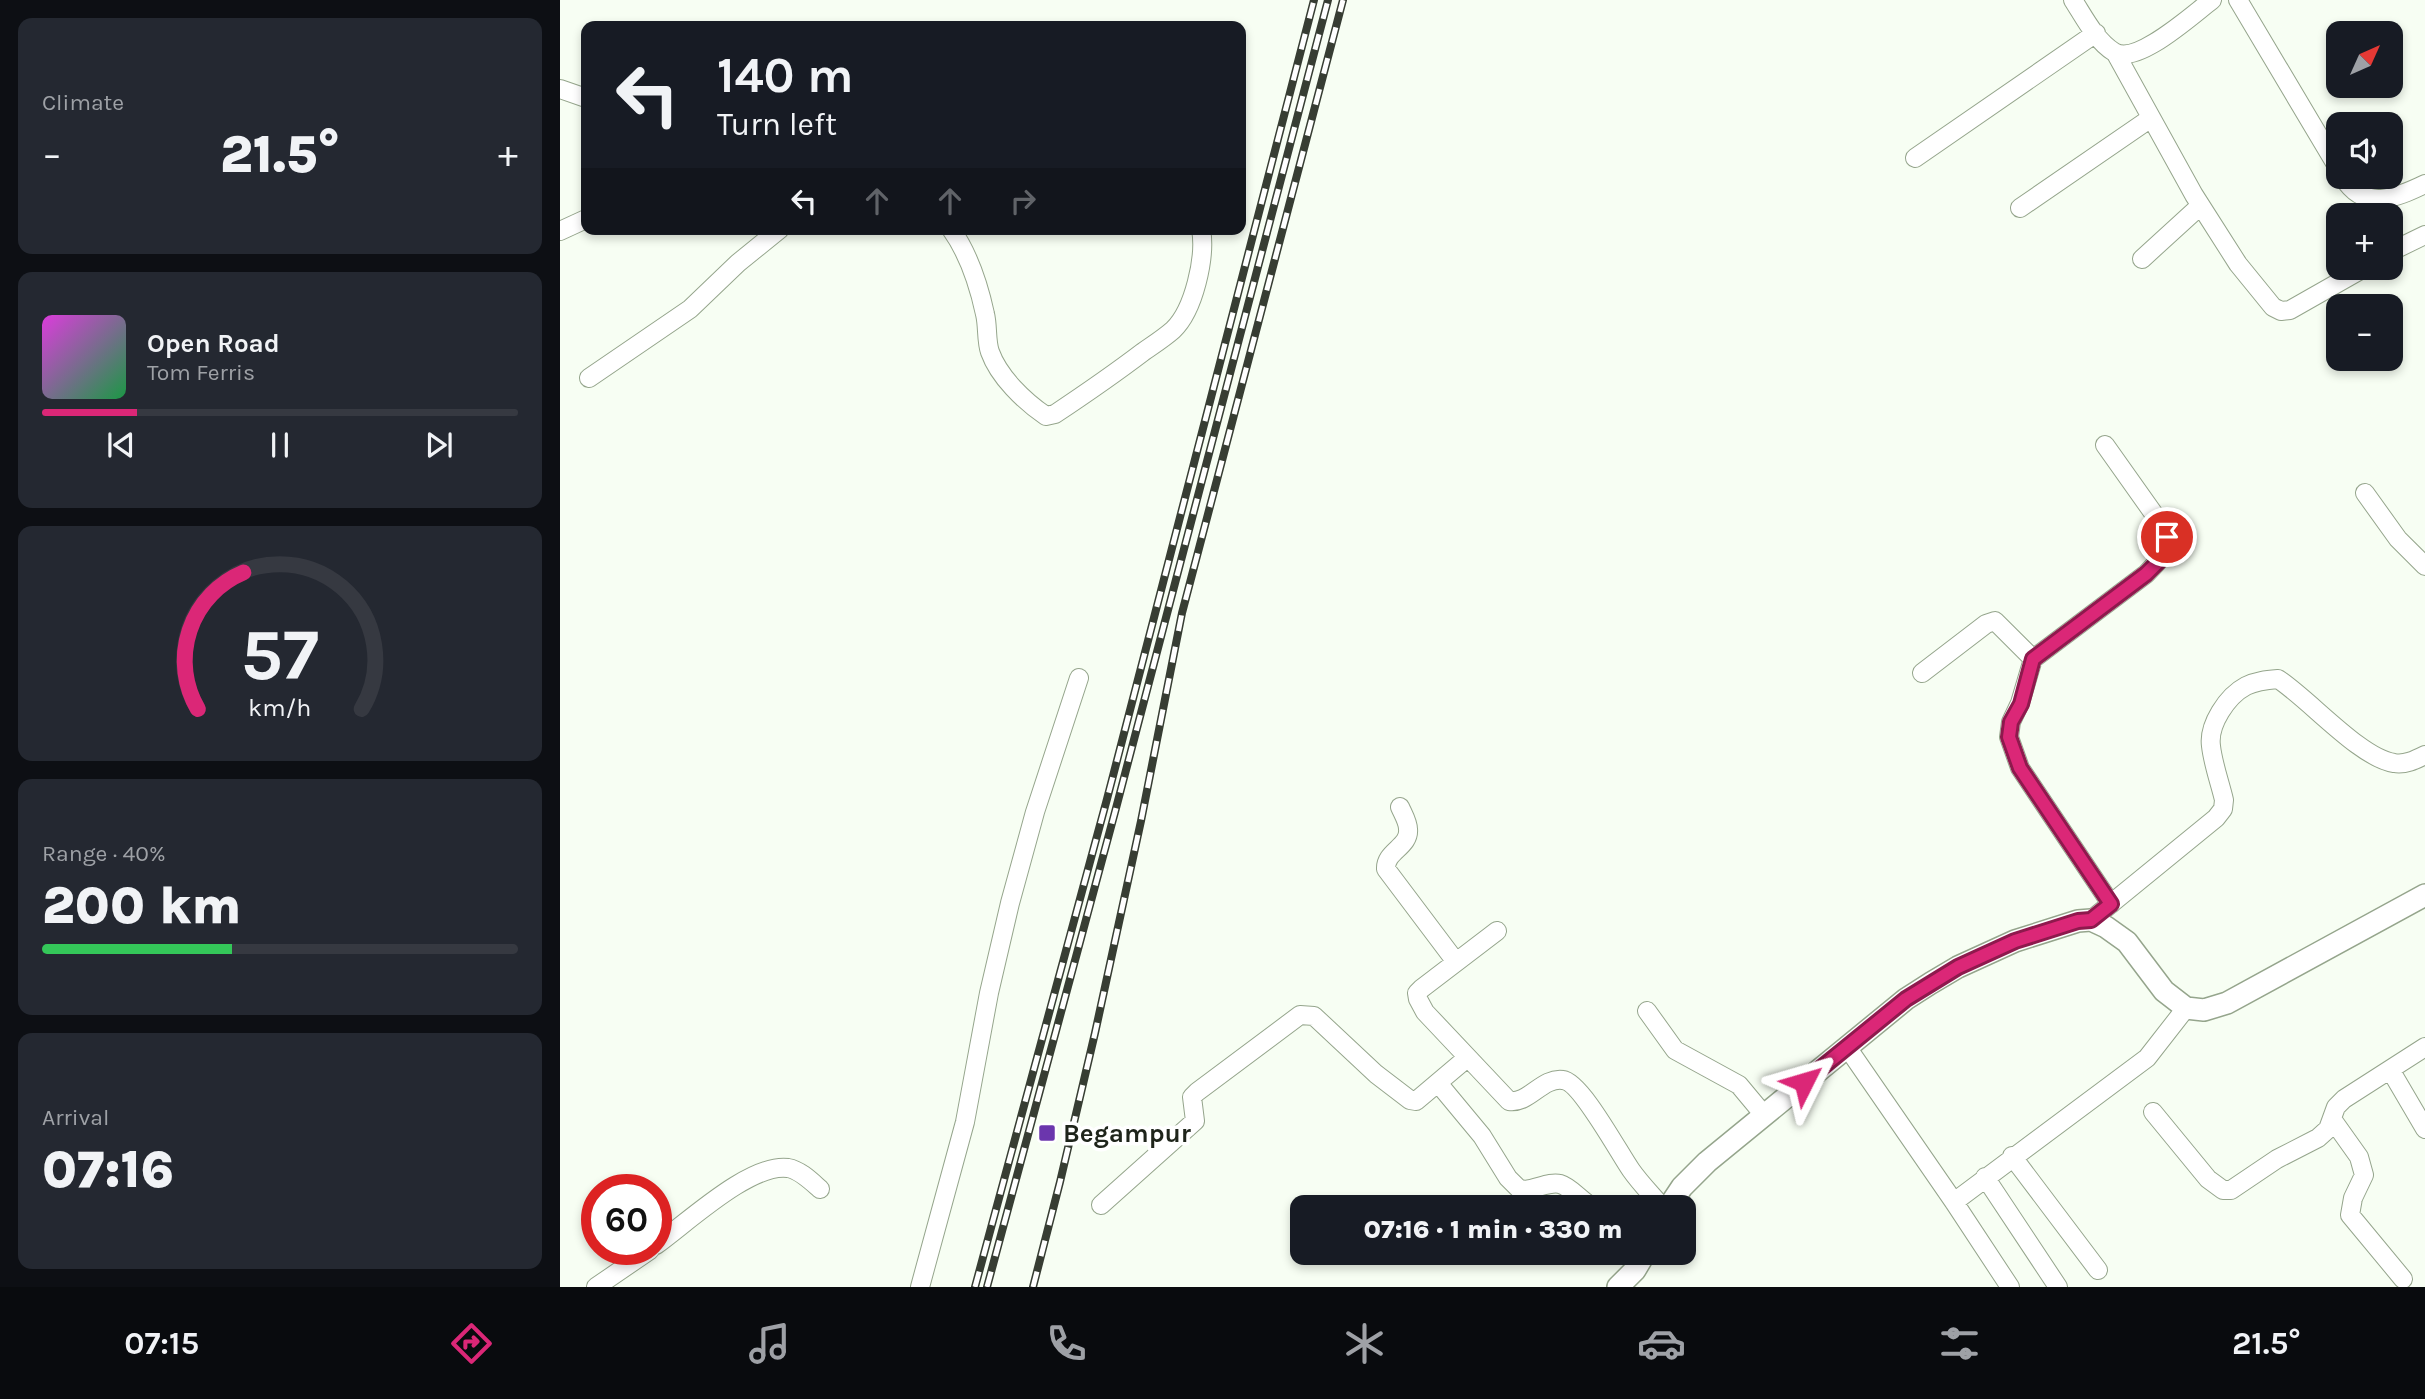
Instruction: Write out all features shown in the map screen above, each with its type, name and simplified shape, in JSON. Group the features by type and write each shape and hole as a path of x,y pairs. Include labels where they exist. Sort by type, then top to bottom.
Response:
{"main road":[{"path":"1674,1195 1764,1115 1906,999 1958,967 2015,941 2078,921 2091,920 2127,942 2164,990 2186,1008 2204,1010 2227,1003 2425,895"},
{"path":"1622,1286 1638,1265"}],"street":[{"path":"2073,0 2102,43 2116,54 2200,206 2263,297 2281,311 2290,310 2343,280"},
{"path":"2116,54 2127,55 2142,51 2212,0"},
{"path":"2238,0 2326,148"},
{"path":"1915,158 2096,33"},
{"path":"560,89 581,95"},
{"path":"2020,208 2151,118"},
{"path":"2353,189 2361,195 2380,200 2397,198 2425,184"},
{"path":"2142,259 2200,206"},
{"path":"560,231 581,221"},
{"path":"2403,245 2425,234"},
{"path":"589,378 690,309 773,235"},
{"path":"954,235 975,282 985,313 989,348 994,361 1007,381 1046,416 1055,414 1103,382 1173,330 1184,317 1197,282 1202,235"},
{"path":"2105,445 2161,524 2167,537 2166,548 2161,559 2146,574 2033,659 2021,704 2011,722 2009,737 2020,768 2111,904"},
{"path":"2365,493 2398,539 2425,566"},
{"path":"1922,673 1986,624 1996,621 2033,659"},
{"path":"920,1287 965,1122 989,993 1010,903 1035,812 1079,678"},
{"path":"2091,920 2216,818 2223,809 2224,800 2210,744 2213,726 2224,706 2242,688 2260,681 2278,679 2359,746 2386,761 2397,764 2425,755"},
{"path":"1400,807 1408,835 1404,843 1389,856 1386,869 1456,962"},
{"path":"1497,931 1420,989 1417,993 1418,999 1425,1012 1509,1101 1517,1102 1552,1080 1570,1082 1595,1113 1631,1170 1653,1195"},
{"path":"1954,1202 2012,1156 2147,1058 2186,1008"},
{"path":"1647,1011 1675,1050 1739,1085 1764,1115"},
{"path":"1101,1205 1195,1121 1192,1097 1197,1092 1300,1015 1314,1016 1402,1096 1416,1101 1467,1058"},
{"path":"1847,1047 2010,1287"},
{"path":"2153,1112 2208,1179 2223,1191 2231,1190 2277,1159 2318,1138 2328,1129 2336,1107 2344,1099 2425,1047"},
{"path":"2391,1071 2425,1129"},
{"path":"1438,1083 1482,1136 1508,1178 1520,1190 1531,1191 1558,1183 1574,1195"},
{"path":"2332,1119 2359,1157 2364,1175 2353,1198 2350,1215 2403,1279"},
{"path":"2012,1156 2098,1270"},
{"path":"672,1233 728,1191 758,1173 790,1168 820,1189"},
{"path":"1986,1177 2058,1287"},
{"path":"596,1287 628,1265"}],"railway":[{"path":"975,1287 1107,799 1314,0"},
{"path":"987,1287 1328,0"},
{"path":"1033,1287 1095,1033 1182,613 1343,0"}],"place":[{"name":"Begampur","path":"1047,1133"}],"route":[{"path":"1804,1082 1906,999 1930,983 2015,941 2078,921 2091,920 2111,904 2020,768 2009,737 2011,722 2021,704 2033,659 2146,574 2161,559 2167,537"}]}
